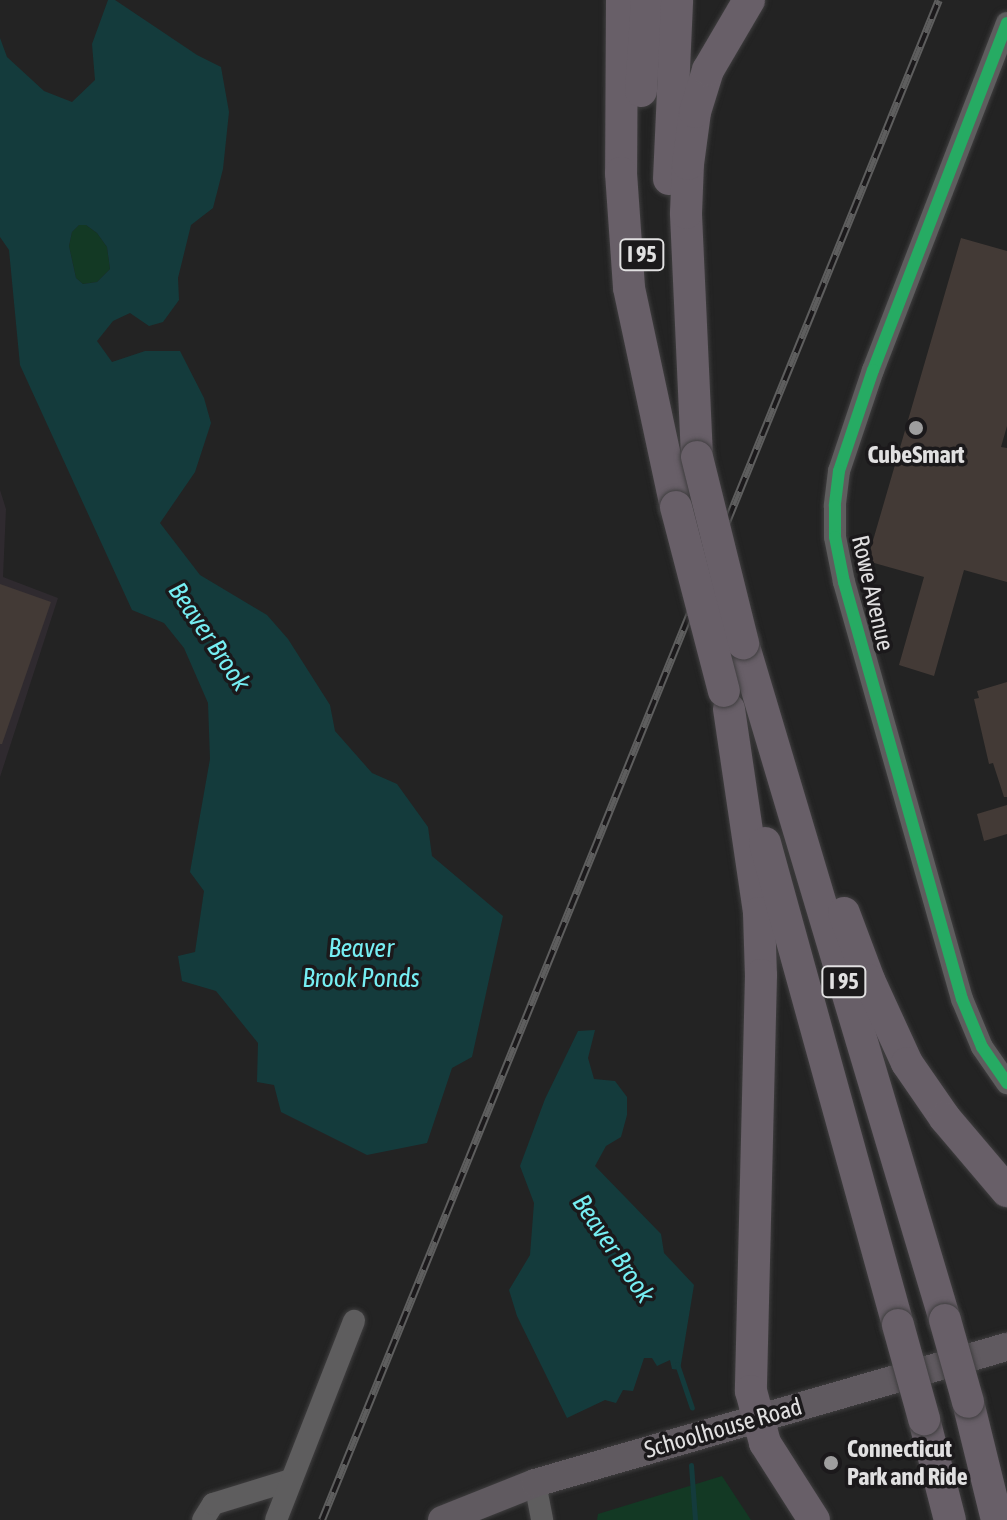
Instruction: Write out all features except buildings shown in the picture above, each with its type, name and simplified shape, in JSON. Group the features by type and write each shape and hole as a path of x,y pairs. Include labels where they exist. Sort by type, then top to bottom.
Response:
{"highway":[{"path":"622,0 621,173 629,288 676,507"},
{"name":"I 95","path":"647,0 639,173 644,287 657,402 676,507 950,1520"},
{"name":"I 95","path":"677,0 669,123 670,237 680,349 697,457 743,643 945,1320 997,1520"},
{"path":"697,457 686,213 688,164 695,112 708,70 749,0"},
{"path":"726,700 759,928 751,1391 756,1419 765,1443 814,1520"},
{"path":"762,706 808,816 869,980 907,1063 945,1118 1007,1191"}],"main road":[{"name":"Schoolhouse Road","path":"442,1520 535,1483 1007,1347"}],"street":[{"name":"Rowe Avenue","path":"1007,23 873,370 839,471 835,506 835,537 844,582 962,999 982,1047 1007,1083"},
{"path":"276,1520 354,1321"},
{"path":"203,1520 213,1504 291,1480"},
{"path":"535,1483 542,1520"}],"shaded area":[{"path":"0,490 6,509 3,577 58,598 0,777"}],"green space":[{"path":"79,225 86,225 97,233 107,247 110,269 97,282 83,284 76,278 69,246 72,232"},
{"path":"722,1476 751,1520 597,1520 598,1514"}],"water":[{"name":"Beaver Brook Ponds","path":"108,0 115,0 197,55 221,67 229,112 223,169 213,208 191,225 178,278 179,300 163,322 149,326 130,313 113,321 97,341 112,362 145,351 180,351 204,398 211,423 195,472 160,523 200,575 267,615 288,639 330,705 335,731 372,773 397,784 428,827 432,856 503,916 472,1057 452,1068 427,1143 367,1155 281,1112 274,1085 257,1082 258,1043 216,991 182,981 178,956 195,952 204,891 190,872 210,759 208,703 184,648 164,623 132,610 20,365 9,250 0,237 0,38 7,57 44,91 72,102 95,80 92,44","holes":["79,225 86,225 97,233 107,247 110,269 97,282 83,284 76,278 69,246 72,232"]},
{"path":"595,1030 588,1058 594,1079 615,1081 627,1097 627,1115 621,1137 606,1146 595,1166 661,1234 664,1253 694,1285 680,1370 672,1369 670,1360 657,1366 652,1358 644,1358 633,1391 623,1390 616,1403 605,1400 567,1418 517,1316 509,1290 530,1255 534,1203 520,1166 545,1099 578,1031"}],"waterway":[{"name":"Beaver Brook","path":"677,1364 692,1408"},
{"name":"Beaver Brook","path":"691,1465 695,1520"}],"railway":[{"path":"322,1520 939,0"}],"cycle path":[{"path":"1007,23 873,370 839,471 835,506 835,537 844,582 962,999 982,1047 1007,1083"}],"place":[{"name":"CubeSmart","path":"916,428"},
{"name":"Connecticut Park and Ride","path":"831,1463"}]}
